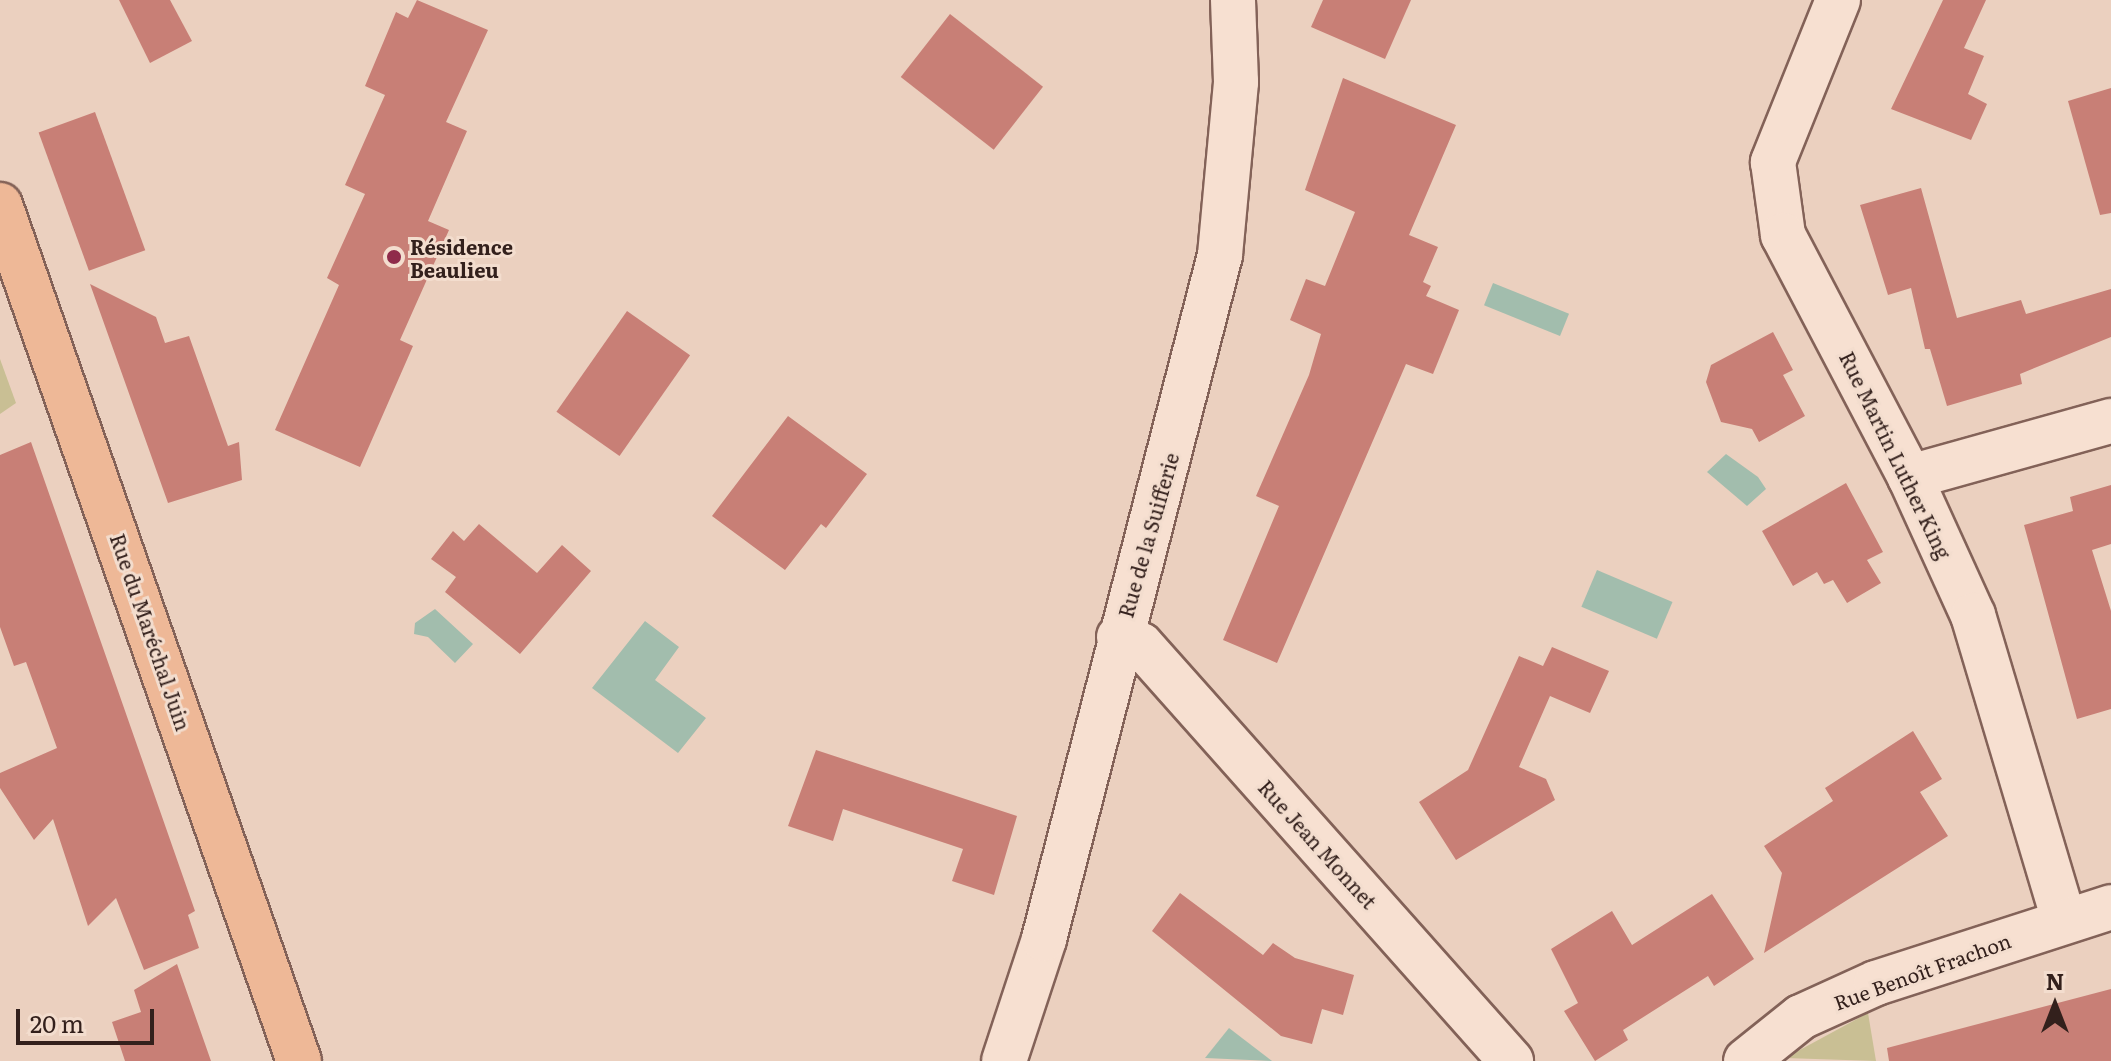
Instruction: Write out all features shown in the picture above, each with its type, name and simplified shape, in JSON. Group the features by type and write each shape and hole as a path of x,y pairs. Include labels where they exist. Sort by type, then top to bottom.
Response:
{"main road":[{"name":"Rue du Maréchal Juin","path":"0,205 299,1061"}],"street":[{"name":"Rue de la Suifferie","path":"1004,1061 1044,939 1119,637 1220,255 1236,82 1233,0"},
{"name":"Rue Martin Luther King","path":"1838,0 1773,162 1783,235 1910,477 1973,615 2064,920"},
{"path":"1910,477 2111,421"},
{"name":"Rue Jean Monnet","path":"1119,637 1141,645 1511,1061"},
{"name":"Rue Benoît Frachon","path":"1746,1061 1801,1017 1876,983 2111,907"}],"shaded area":[{"path":"1493,283 1569,314 1560,336 1484,305"},
{"path":"0,359 16,403 0,414"},
{"path":"1726,454 1758,477 1766,489 1747,506 1707,472"},
{"path":"1597,570 1672,602 1657,639 1581,607"},
{"path":"435,609 473,644 455,663 428,637 414,634 415,623"},
{"path":"645,621 679,647 655,680 706,718 678,753 592,688"},
{"path":"1868,1013 1876,1061 1785,1058"},
{"path":"1229,1028 1272,1061 1205,1058"}],"building":[{"path":"119,0 170,0 192,41 150,63"},
{"name":"Résidence Beaulieu","path":"417,0 488,30 446,122 467,131 428,221 449,230 400,340 413,346 360,467 275,430 339,285 327,278 365,194 345,185 385,95 365,86 396,12 408,18"},
{"path":"1323,0 1411,0 1385,59 1311,27"},
{"path":"1943,0 1986,0 1964,48 1984,56 1968,94 1987,104 1971,140 1891,109"},
{"path":"950,14 1043,87 994,150 901,77"},
{"path":"1343,78 1456,125 1409,235 1438,247 1423,282 1431,286 1426,296 1459,310 1433,374 1406,364 1277,663 1223,640 1279,506 1256,496 1309,375 1321,334 1290,320 1306,279 1325,286 1355,212 1305,190"},
{"path":"2111,88 2111,213 2100,215 2068,101"},
{"path":"95,112 145,250 89,271 39,133"},
{"path":"1921,188 1957,318 2021,300 2026,314 2111,289 2111,337 2020,374 2022,384 1947,406 1930,349 1925,349 1911,288 1888,295 1860,205"},
{"path":"90,284 156,317 165,343 189,336 228,446 239,442 242,480 168,503"},
{"path":"627,311 690,355 620,456 556,412"},
{"path":"1773,332 1793,370 1783,375 1805,416 1759,442 1752,429 1721,422 1706,382 1711,365"},
{"path":"788,416 867,474 826,528 821,524 785,570 712,516"},
{"path":"31,442 195,911 188,915 199,948 144,970 116,898 88,926 53,819 34,840 0,788 0,773 57,748 26,662 14,666 0,627 0,455"},
{"path":"1846,483 1883,552 1867,560 1881,583 1847,603 1833,580 1824,584 1817,572 1793,586 1762,531"},
{"path":"2111,485 2111,544 2092,550 2111,611 2111,709 2077,719 2024,525 2073,511 2070,497"},
{"path":"479,524 537,573 562,545 591,571 520,654 445,592 456,577 431,559 453,531 464,541"},
{"path":"1552,647 1609,671 1590,713 1550,696 1519,767 1546,779 1555,800 1456,860 1419,802 1468,770 1519,656 1543,666"},
{"path":"1913,731 1942,779 1920,792 1948,836 1764,953 1782,873 1764,846 1833,801 1825,788"},
{"path":"816,750 1017,816 994,895 952,881 963,849 843,809 833,841 788,826"},
{"path":"1180,893 1263,955 1273,943 1295,958 1354,975 1343,1015 1322,1009 1312,1044 1281,1036 1152,931"},
{"path":"1712,894 1754,959 1714,986 1708,976 1623,1030 1628,1040 1595,1061 1564,1011 1578,1003 1551,949 1612,911 1632,945"},
{"path":"177,964 211,1061 125,1061 112,1022 141,1012 134,990"},
{"path":"2111,989 2111,1061 1889,1061 1887,1048"}],"place":[{"name":"Résidence Beaulieu","path":"394,257"}]}
